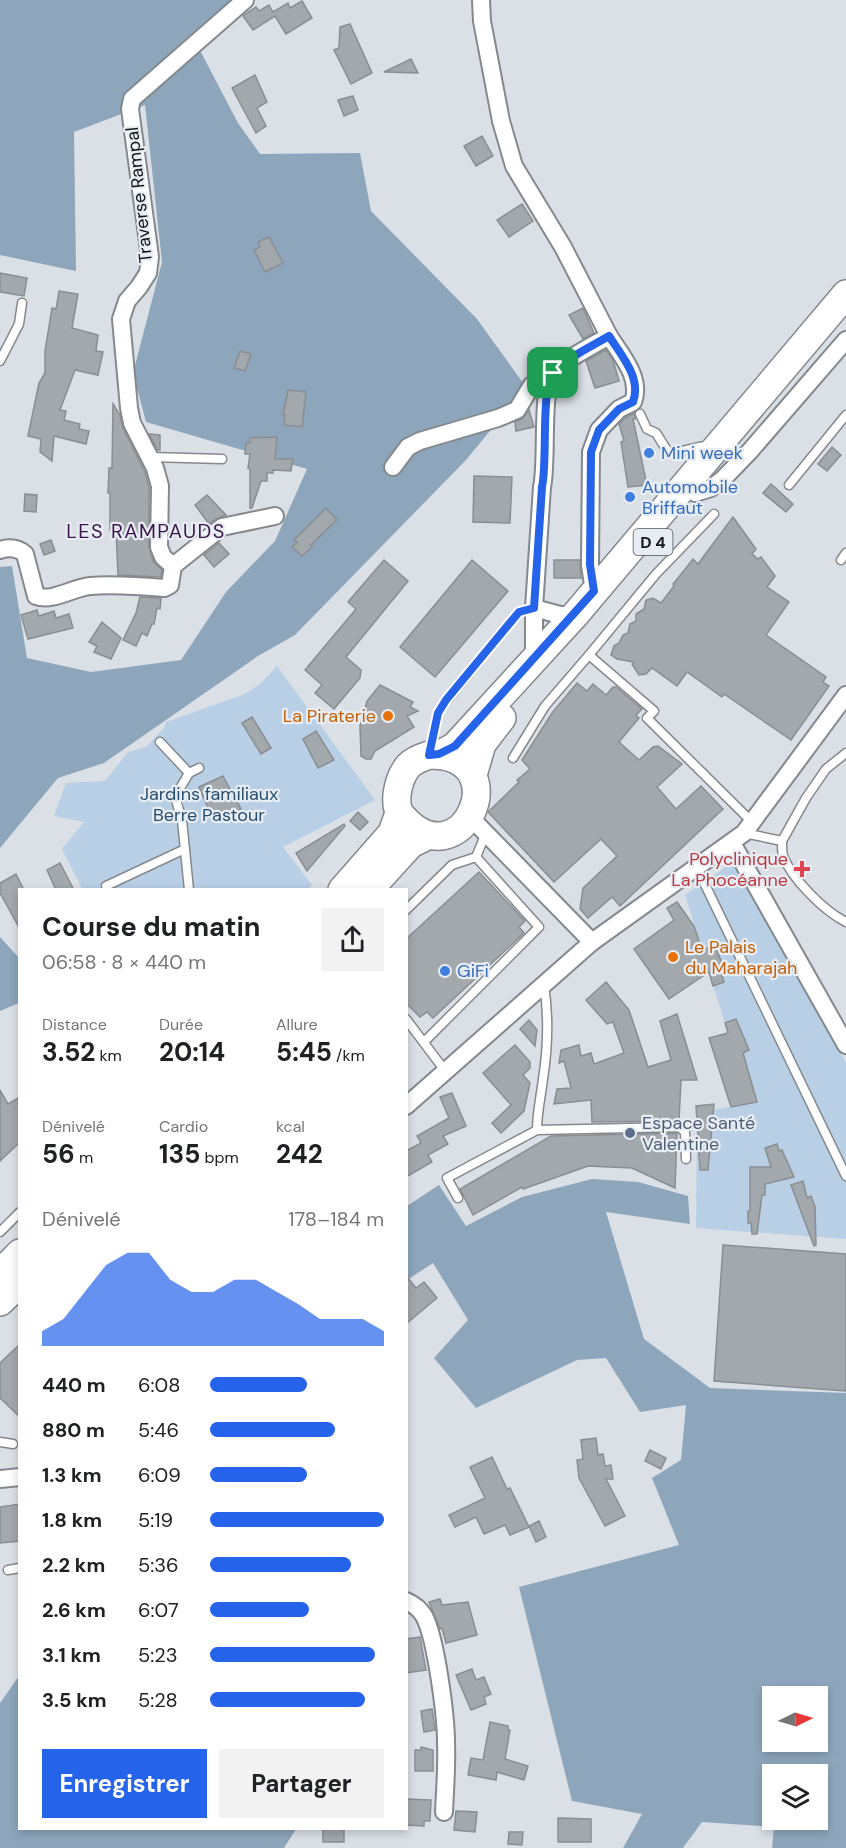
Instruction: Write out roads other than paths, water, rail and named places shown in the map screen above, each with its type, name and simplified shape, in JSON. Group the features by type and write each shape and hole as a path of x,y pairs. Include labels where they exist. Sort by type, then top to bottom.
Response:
{"main road":[{"name":"D 4","path":"434,755 455,746 575,615 846,294"},
{"name":"D 4","path":"473,774 482,744 502,718 846,317"},
{"path":"344,888 392,833 399,813 397,799 399,784 407,767 418,759 434,755 463,765 473,774 477,789 478,825 459,829 444,836 427,836 411,844 371,888"},
{"path":"399,813 411,826 427,836"},
{"path":"0,1273 18,1255"},
{"path":"0,1302 18,1285"}],"street":[{"name":"Traverse Rampal","path":"173,566 163,557 159,547 160,486 155,468 132,423 129,408 121,319 127,301 148,273 150,257 130,109 132,99 245,0"},
{"path":"481,0 482,21 501,121 514,166 563,247 635,383 636,393 633,402 619,409 599,430 591,452 590,565 594,591"},
{"path":"393,467 408,447 420,441 518,410 532,385 609,336"},
{"path":"695,493 711,488 722,480 846,340"},
{"path":"534,659 534,608 542,487 546,472 548,387 553,373"},
{"path":"0,550 20,549 25,554 36,596 43,599 88,586 164,588 170,585 173,566 222,526 275,516"},
{"path":"534,608 560,615 575,615"},
{"path":"408,1104 592,942 743,833 846,695"},
{"path":"478,825 592,942"},
{"path":"743,833 846,1045"},
{"path":"0,1479 18,1477"},
{"path":"408,1602 424,1616 430,1633 440,1684 446,1743 444,1812"}],"lane":[{"path":"0,361 19,324 21,303"},
{"path":"640,414 647,429 656,433 668,452 678,453 698,446 715,447"},
{"path":"789,485 846,415"},
{"path":"149,457 222,459"},
{"path":"513,758 545,706 656,574 714,514"},
{"path":"434,755 438,713 446,700 519,612 534,608"},
{"path":"589,655 654,711 647,718 743,833 782,841"},
{"path":"160,742 189,772"},
{"path":"846,753 826,769 806,798 782,841 783,855 793,872 832,915 846,922"},
{"path":"189,888 182,820 175,797 189,772 199,768"},
{"path":"424,1042 539,927 476,857 478,825"},
{"path":"106,886 185,849"},
{"path":"408,908 453,865 476,857"},
{"path":"696,866 846,1176"},
{"path":"537,1130 537,1115 548,1040 548,1008 544,984"},
{"path":"408,1022 446,1072"},
{"path":"458,1198 447,1178 537,1130 679,1127 685,1132 686,1159"},
{"path":"0,1232 18,1214"},
{"path":"0,1442 13,1444"},
{"path":"8,1570 18,1568"}],"place":[{"name":"Mini week","path":"649,453"},
{"name":"Automobile Briffaut","path":"630,497"},
{"name":"La Piraterie","path":"388,716"},
{"name":"Polyclinique La Phocéanne","path":"802,869"},
{"name":"Le Palais du Maharajah","path":"673,957"},
{"name":"GiFi","path":"445,971"},
{"name":"Espace Santé Valentine","path":"630,1133"}],"district":[{"name":"LES RAMPAUDS","path":"146,531"}],"park label":[{"name":"Jardins familiaux Berre Pastour","path":"209,804"}]}
